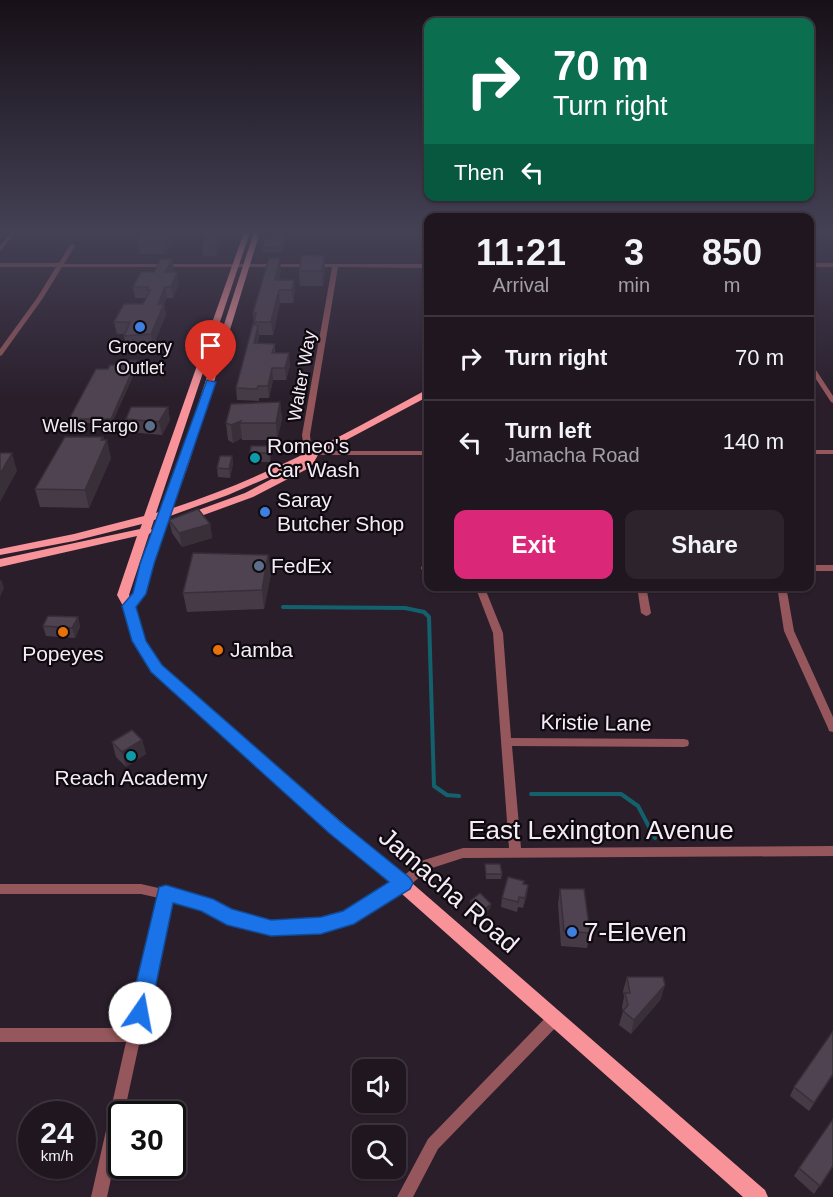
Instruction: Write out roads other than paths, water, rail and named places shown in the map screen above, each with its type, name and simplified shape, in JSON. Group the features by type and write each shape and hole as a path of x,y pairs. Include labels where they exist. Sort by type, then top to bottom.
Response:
{"main road":[{"name":"Jamacha Road","path":"228,288 206,357 147,519 123,595 129,606 139,641 156,668 336,828 404,883 758,1197"},
{"path":"129,606 139,594 240,288"},
{"path":"221,307 231,316"},
{"path":"206,357 217,363"},
{"path":"197,382 198,390 206,394"},
{"path":"191,395 201,408"},
{"path":"0,552 90,534 201,502 314,453 424,395"},
{"path":"0,563 110,540 161,526 249,495 307,465 314,453"},
{"path":"172,493 175,498 201,502"},
{"path":"90,534 133,515 154,499"},
{"path":"110,540 136,552"}],"street":[{"path":"0,354 46,288"},
{"name":"Walter Way","path":"314,453 307,445 306,435 331,288"},
{"path":"814,371 833,400"},
{"path":"814,452 833,452"},
{"path":"314,453 424,453"},
{"path":"814,568 833,568"},
{"path":"481,591 498,633 515,851"},
{"path":"642,591 646,613"},
{"path":"782,591 789,631 833,728"},
{"name":"Kristie Lane","path":"507,742 684,743"},
{"name":"East Lexington Avenue","path":"0,889 141,889 206,904 227,916 271,928 321,926 348,918 404,883 425,865 443,857 473,852 833,852"},
{"path":"99,1197 166,893"},
{"path":"405,1197 433,1144 555,1018"},
{"path":"0,1035 135,1035"}],"waterway":[{"path":"283,607 405,608 424,612 429,617 434,786 447,795 459,796"},
{"path":"531,794 621,794 638,806 655,838"}],"place":[{"name":"Grocery Outlet","path":"140,327"},
{"name":"Wells Fargo","path":"150,426"},
{"name":"Romeo's Car Wash","path":"255,458"},
{"name":"Saray Butcher Shop","path":"265,512"},
{"name":"FedEx","path":"259,566"},
{"name":"Popeyes","path":"63,632"},
{"name":"Jamba","path":"218,650"},
{"name":"Reach Academy","path":"131,756"},
{"name":"7-Eleven","path":"572,932"}]}
